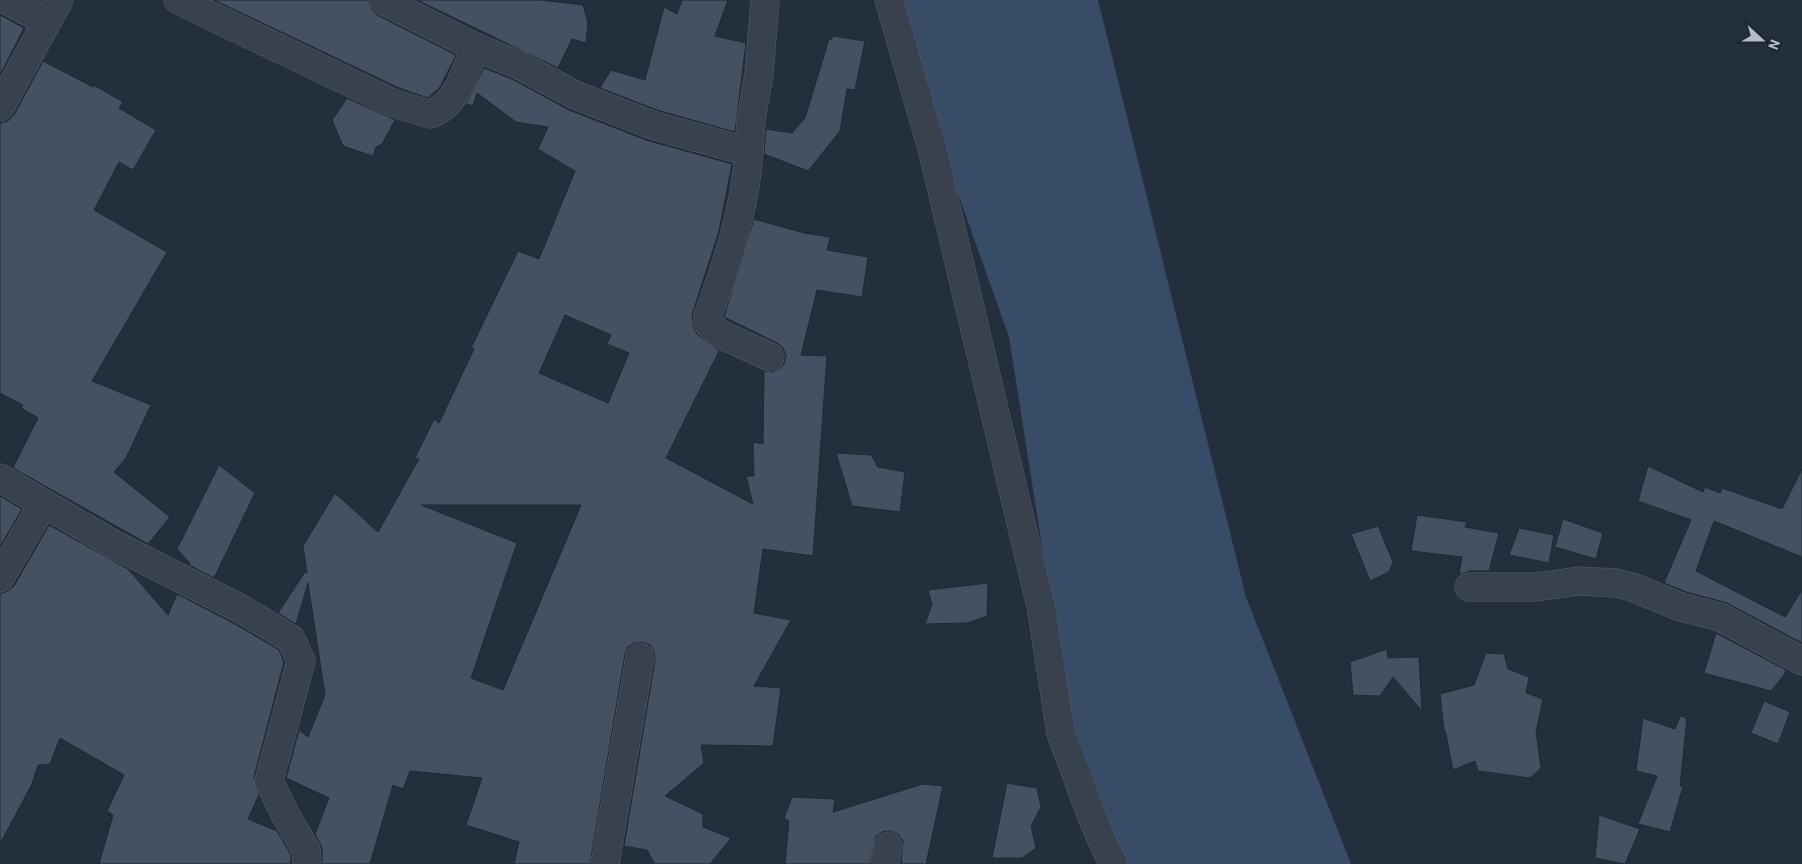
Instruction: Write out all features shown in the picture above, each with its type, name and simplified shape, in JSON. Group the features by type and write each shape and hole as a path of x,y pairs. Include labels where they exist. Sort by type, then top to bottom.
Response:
{"street":[{"path":"0,107 53,11 6,0"},
{"path":"178,0 393,103 429,114 443,108 467,69 475,47"},
{"path":"765,0 758,74 750,120 749,152 744,194 735,236 708,315 708,323 720,334 770,357"},
{"path":"889,0 932,148 1041,607 1061,733 1094,822 1113,864"},
{"path":"384,2 475,47 519,65 575,95 652,125 749,152"},
{"path":"0,478 115,545 243,610 291,639 301,661 269,782 284,814 306,850 307,864"},
{"path":"0,578 43,504"},
{"path":"1469,587 1536,588 1579,581 1616,583 1632,587 1681,607 1720,617 1802,661"},
{"path":"605,864 640,657"}],"water":[{"path":"897,0 1098,0 1246,597 1351,864 1125,864 1068,711 1009,337 912,64"}],"building":[{"path":"214,0 369,0 371,9 377,15 456,55 440,87 428,98 399,88"},
{"path":"417,0 541,0 583,5 588,23 586,43 572,39 558,68"},
{"path":"682,0 728,0 715,36 746,43 735,132 657,110 600,88 611,70 645,80 664,7 677,14"},
{"path":"0,15 24,28 0,75"},
{"path":"833,36 865,41 855,90 847,89 840,131 808,171 764,154 766,129 792,133 805,118 829,39 832,39"},
{"path":"43,61 93,87 94,85 123,102 119,108 156,130 133,170 119,162 94,210 167,252 92,381 151,405 126,458 114,472 170,517 148,544 13,468 38,418 21,408 23,405 0,393 0,123 8,121 14,115"},
{"path":"484,68 512,79 569,110 646,140 732,164 719,231 692,315 694,329 697,334 719,351 666,458 753,504 746,476 754,476 753,442 763,444 764,371 772,372 779,369 784,364 786,356 783,348 777,343 724,317 754,219 804,233 830,237 827,250 868,257 862,297 817,290 801,355 827,356 813,556 763,549 754,613 791,620 754,686 781,688 773,746 701,745 704,763 665,796 703,814 703,827 731,838 710,864 655,864 647,850 624,846 655,660 654,651 650,645 643,642 634,643 628,647 625,654 590,864 514,864 519,842 466,825 482,778 410,771 403,789 393,785 370,864 322,864 322,848 315,834 329,798 286,778 299,730 308,737 325,695 308,583 296,624 278,613 305,572 307,573 303,546 335,493 378,532 419,459 415,458 434,419 439,423 474,349 471,348 518,251 539,259 575,171 538,149 548,127 516,122 477,93 473,106 466,104","holes":["565,315 611,335 607,344 629,353 608,403 539,373","421,505 581,505 503,690 471,678 517,543"]},
{"path":"347,98 395,120 382,144 376,147 373,156 343,146 332,120"},
{"path":"836,453 871,455 878,467 905,472 900,512 852,506"},
{"path":"219,465 255,493 214,578 189,565 190,563 177,549"},
{"path":"1648,466 1703,492 1705,487 1720,493 1722,488 1782,509 1802,469 1802,557 1714,521 1696,571 1785,617 1802,590 1802,643 1727,603 1686,592 1664,583 1691,520 1638,501"},
{"path":"0,496 22,509 0,547"},
{"path":"1417,515 1467,522 1465,527 1499,533 1489,571 1469,571 1459,575 1462,557 1411,551"},
{"path":"1563,519 1603,533 1596,559 1555,547"},
{"path":"49,525 128,569 168,615 177,594 235,624 279,650 284,662 254,777 259,795 248,819 277,831 291,855 291,864 99,864 113,815 107,811 124,775 60,738 50,764 38,765 32,784 0,844 0,594 14,586"},
{"path":"1378,526 1393,562 1389,572 1370,581 1351,534"},
{"path":"1519,528 1554,535 1549,563 1509,555"},
{"path":"988,583 987,616 968,623 925,624 932,604 928,590"},
{"path":"1716,633 1786,670 1785,674 1771,691 1704,673"},
{"path":"1387,649 1388,658 1419,657 1422,711 1393,677 1380,696 1353,695 1350,662"},
{"path":"1486,653 1504,654 1508,669 1529,677 1526,693 1543,699 1536,732 1541,768 1530,778 1478,771 1475,761 1453,770 1444,731 1440,694 1474,685"},
{"path":"1764,701 1790,712 1778,744 1751,733"},
{"path":"1680,716 1687,718 1680,786 1683,787 1670,832 1638,824 1657,776 1636,771 1643,718 1675,729"},
{"path":"1007,783 1037,788 1041,807 1031,826 1036,848 1022,858 992,858"},
{"path":"923,784 943,786 926,864 901,864 903,841 898,834 890,831 882,832 876,836 870,864 785,864 789,821 784,818 792,797 835,799 833,812"},
{"path":"1599,815 1640,829 1625,864 1595,858"}]}
